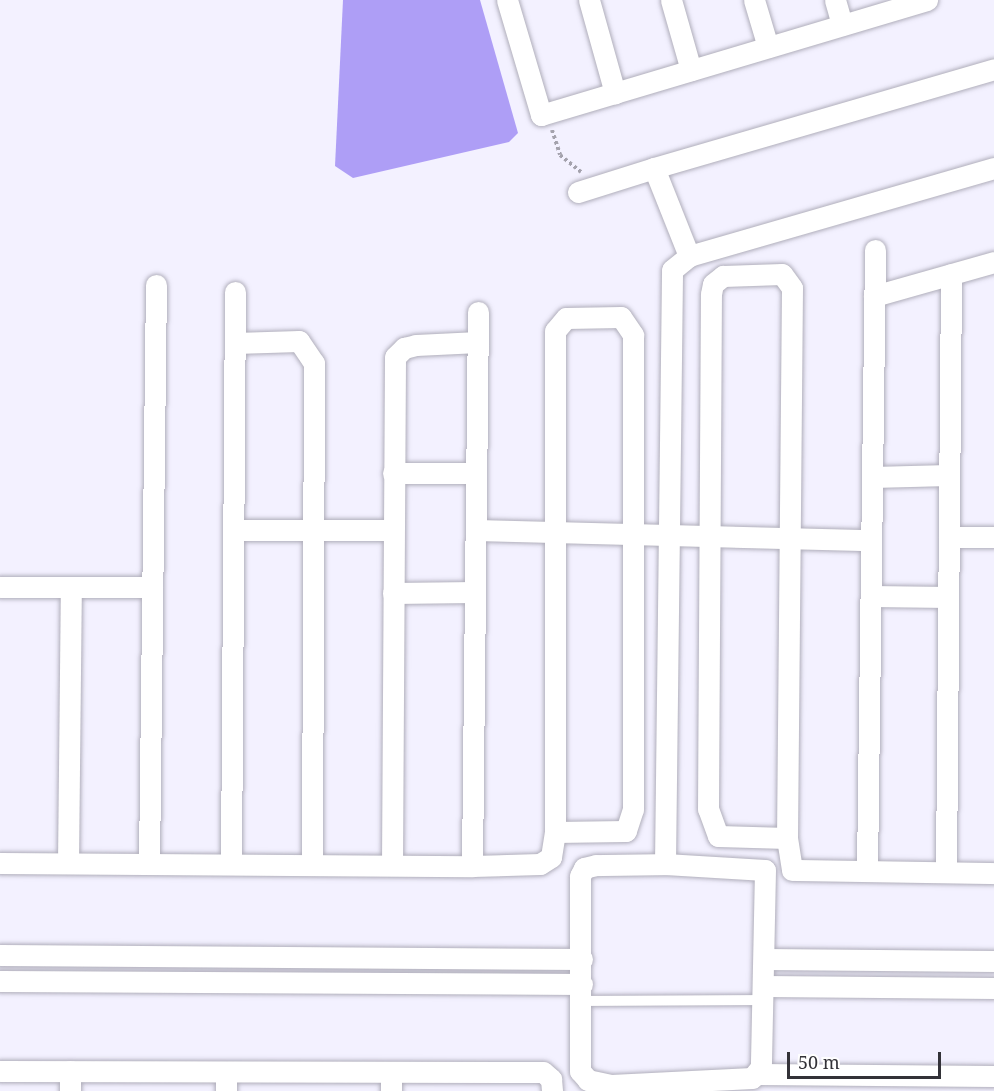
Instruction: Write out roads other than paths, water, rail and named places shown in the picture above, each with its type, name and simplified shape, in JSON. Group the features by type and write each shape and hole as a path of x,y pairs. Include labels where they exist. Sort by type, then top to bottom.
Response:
{"street":[{"path":"507,0 541,115 922,1"},
{"path":"589,0 615,93"},
{"path":"671,0 691,70"},
{"path":"754,0 768,47"},
{"path":"835,0 842,25"},
{"path":"578,192 994,69"},
{"path":"654,168 689,256"},
{"path":"665,864 666,533 670,275 675,265 689,256 994,168"},
{"path":"867,871 875,250"},
{"path":"874,296 994,262"},
{"path":"787,838 724,838 710,825 711,289 723,276 782,274 792,288 787,838 792,870 994,873"},
{"path":"946,872 951,274"},
{"path":"149,864 156,285"},
{"path":"231,864 236,292"},
{"path":"472,866 478,312"},
{"path":"0,863 472,866 540,864 553,854 555,832 555,331 566,318 596,315 621,317 633,335 634,534 631,825 618,834 555,832"},
{"path":"235,343 299,341 312,355 315,530 312,865"},
{"path":"392,865 393,473 396,353 416,345 478,342"},
{"path":"393,473 476,473"},
{"path":"872,477 949,475"},
{"path":"234,530 393,530"},
{"path":"476,530 666,533 871,540"},
{"path":"949,537 994,537"},
{"path":"0,586 152,587"},
{"path":"68,863 71,587"},
{"path":"393,592 475,592"},
{"path":"871,596 948,597"},
{"path":"757,1074 764,993 765,870 665,864 584,868 580,876 582,959 578,1061 583,1077 611,1084 669,1086 757,1074 789,1083 948,1083 994,1076"},
{"path":"0,956 582,959"},
{"path":"177,957 177,984"},
{"path":"764,959 994,961"},
{"path":"0,981 581,992"},
{"path":"764,993 994,988"},
{"path":"0,1071 70,1081 313,1082 471,1082 543,1072 551,1079 552,1091"}],"lane":[{"path":"581,992 764,993"}]}
